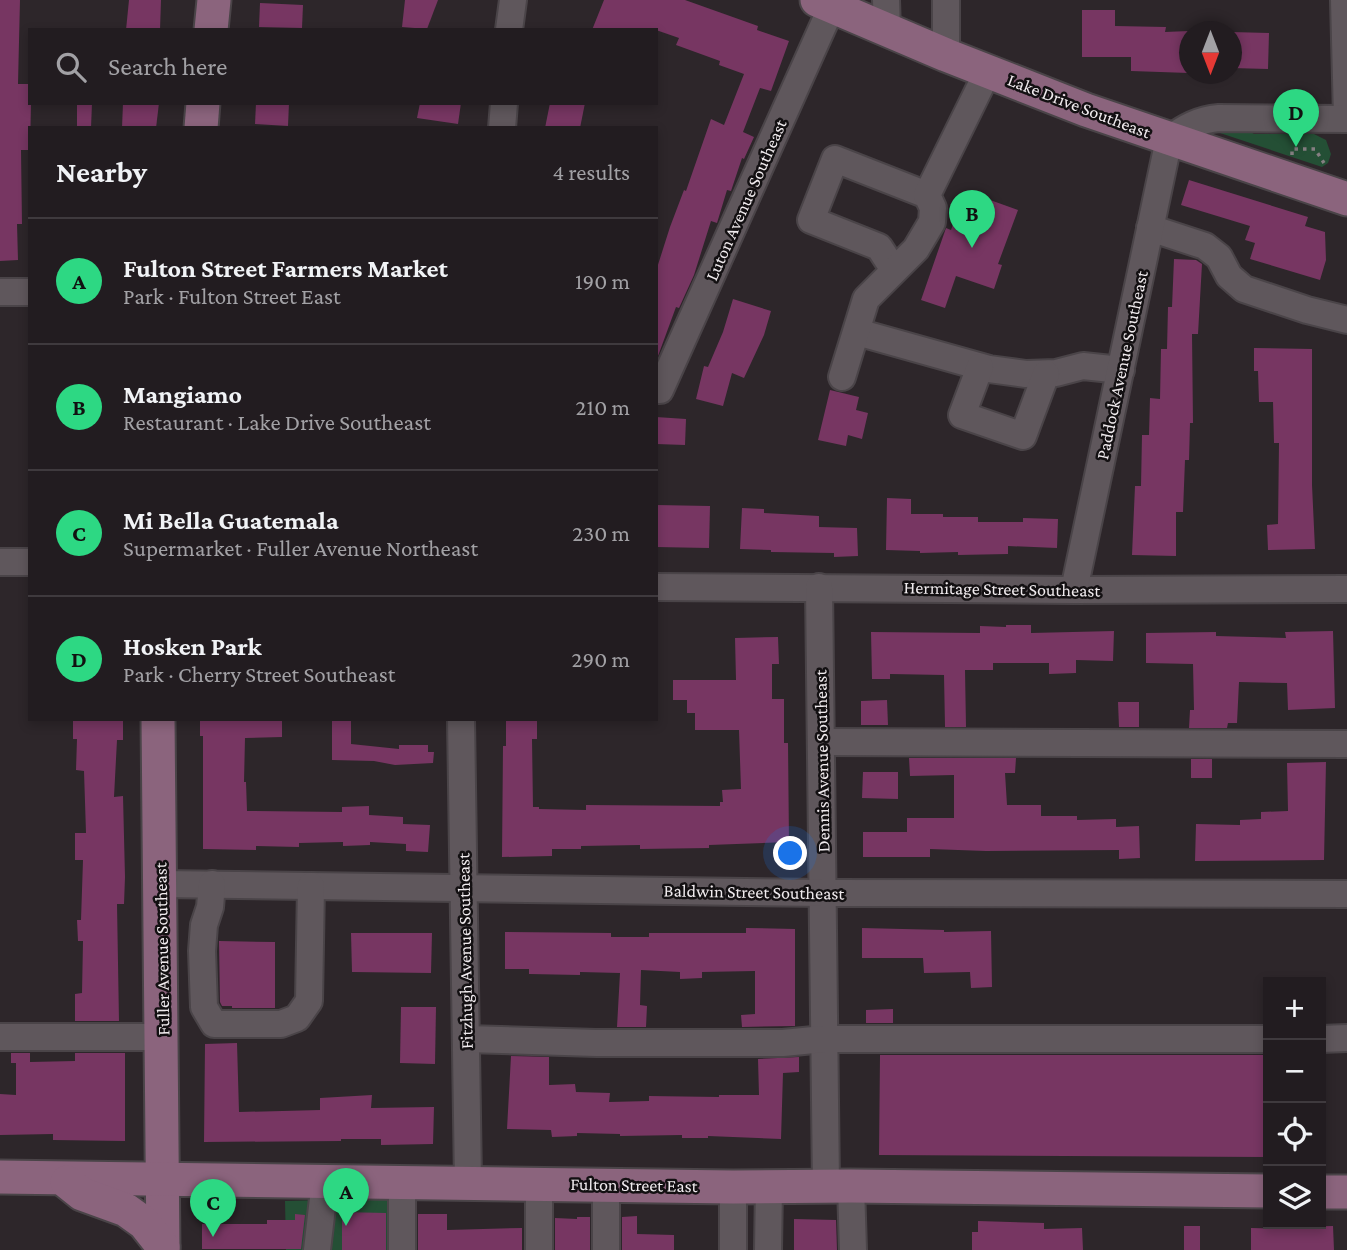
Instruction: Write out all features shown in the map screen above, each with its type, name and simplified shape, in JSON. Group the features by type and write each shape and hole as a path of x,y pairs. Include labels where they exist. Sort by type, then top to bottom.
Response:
{"main road":[{"path":"211,28 214,0"},
{"name":"Lake Drive Southeast","path":"824,3 886,15 946,55 1169,139 1347,199"},
{"path":"201,126 203,105"},
{"name":"Fuller Avenue Southeast","path":"158,721 163,1248"},
{"name":"Fulton Street East","path":"0,1177 1263,1191"},
{"path":"62,1178 82,1195 126,1210 144,1223 163,1248"},
{"path":"1326,1192 1347,1192"}],"street":[{"path":"509,28 513,0"},
{"path":"946,0 946,55"},
{"path":"1169,139 1189,125 1219,118 1347,118 1344,0"},
{"name":"Luton Avenue Southeast","path":"658,390 824,3"},
{"path":"842,377 866,299 916,249 932,222 933,208 928,195 988,71"},
{"path":"502,126 504,105"},
{"name":"Paddock Avenue Southeast","path":"1074,590 1169,139"},
{"path":"894,270 879,247 811,220 835,159 928,195"},
{"path":"1150,228 1205,246 1219,257 1229,276 1244,289 1347,320"},
{"path":"0,292 28,292"},
{"path":"856,332 980,367 1026,374 1056,373 1083,366 1121,370"},
{"path":"980,367 962,415 1023,436 1046,374"},
{"path":"0,562 28,562"},
{"name":"Hermitage Street Southeast","path":"658,587 1347,589"},
{"name":"Dennis Avenue Southeast","path":"819,587 824,1039 839,1186 853,1250"},
{"name":"Fitzhugh Avenue Southeast","path":"461,721 468,1182"},
{"path":"821,742 1347,744"},
{"name":"Baldwin Street Southeast","path":"161,884 824,893 1347,894"},
{"path":"212,884 202,951 204,1007 214,1024 281,1024 298,1018 309,1001 311,886"},
{"path":"0,1037 163,1037"},
{"path":"1326,1039 1347,1038"},
{"path":"466,1039 596,1043 783,1043 824,1039 1263,1039"},
{"path":"317,1250 325,1181"},
{"path":"402,1181 402,1250"},
{"path":"539,1184 539,1250"},
{"path":"606,1185 606,1250"},
{"path":"733,1187 733,1250"},
{"path":"768,1250 769,1187"}],"path":[{"path":"1315,149 1320,146"}],"green space":[{"path":"1218,127 1244,128 1254,134 1314,134 1326,140 1331,154 1328,163 1322,167 1220,133"},
{"path":"405,1198 406,1250 286,1250 285,1201"}],"building":[{"path":"0,0 20,0 18,84 28,84 31,126 28,126 28,150 21,150 22,224 17,224 18,260 0,261"},
{"path":"129,0 161,0 160,28 126,28"},
{"path":"405,0 438,0 427,28 402,27"},
{"path":"604,0 685,0 758,26 757,30 789,41 771,91 760,88 743,132 754,137 744,159 742,158 731,191 727,190 717,223 711,221 694,275 679,308 676,307 658,356 658,265 711,119 724,125 744,74 719,65 720,61 676,45 679,38 658,31 658,28 593,28"},
{"path":"260,3 303,5 302,28 259,27"},
{"path":"1082,10 1115,10 1115,26 1166,27 1165,32 1179,31 1179,73 1131,71 1131,57 1082,57"},
{"path":"1242,32 1269,33 1268,69 1242,68"},
{"path":"77,105 92,105 91,126 77,126"},
{"path":"123,105 159,105 156,126 122,126"},
{"path":"256,105 289,105 288,126 255,124"},
{"path":"420,105 461,105 458,124 417,118"},
{"path":"550,105 585,105 580,126 545,126"},
{"path":"1189,180 1308,217 1305,226 1325,232 1326,260 1320,280 1250,259 1255,243 1245,240 1250,226 1181,205"},
{"path":"965,191 1018,210 998,264 1002,265 994,289 956,276 945,308 921,300 946,228 951,230"},
{"path":"1174,259 1196,260 1202,264 1198,334 1192,334 1193,423 1190,423 1189,460 1185,460 1183,512 1176,512 1176,556 1132,555 1135,486 1141,486 1142,435 1149,435 1150,398 1160,399 1161,349 1167,349 1168,307 1172,307"},
{"path":"733,299 771,311 764,335 744,378 732,373 723,406 696,399 704,366 708,367"},
{"path":"1254,348 1312,349 1315,549 1268,550 1267,525 1278,524 1279,443 1274,443 1273,402 1259,402 1258,371 1254,371"},
{"path":"830,390 859,397 856,410 868,413 862,439 848,435 846,446 818,440"},
{"path":"658,417 686,419 685,445 658,444"},
{"path":"887,498 911,499 911,514 978,517 978,522 1023,522 1023,518 1058,519 1057,548 1008,546 1008,554 958,555 958,552 886,550"},
{"path":"658,505 710,506 709,548 658,547"},
{"path":"742,508 764,509 764,513 819,516 819,527 857,528 858,556 834,557 834,553 740,549"},
{"path":"1031,625 1031,633 1114,631 1113,661 1076,660 1076,673 1049,674 1049,663 993,663 993,670 965,670 966,727 945,727 944,675 890,674 890,679 872,679 871,632 980,633 980,626"},
{"path":"1333,631 1335,708 1288,710 1287,683 1239,682 1237,723 1228,723 1227,728 1189,728 1190,710 1194,710 1193,664 1146,663 1146,633 1216,632 1216,636 1286,638 1285,632"},
{"path":"778,637 779,664 772,664 772,699 784,699 784,743 788,743 789,842 709,845 709,848 581,846 581,849 552,849 552,856 502,857 503,746 506,746 506,721 537,721 537,739 532,739 533,807 539,809 586,810 586,805 720,806 720,802 723,802 722,790 741,789 739,730 695,730 695,713 687,713 687,700 673,700 673,680 736,680 735,638"},
{"path":"887,700 888,725 861,725 861,701"},
{"path":"1118,702 1139,702 1139,727 1119,727"},
{"path":"73,721 123,721 123,740 117,740 114,797 123,796 125,877 124,904 117,904 119,1021 75,1021 75,994 82,993 83,941 78,941 77,920 81,920 83,860 75,860 75,833 86,833 84,771 76,770 77,739 73,739"},
{"path":"200,721 282,721 282,737 245,738 244,782 247,811 342,812 342,807 369,806 369,815 403,817 403,824 430,825 428,852 406,851 406,844 370,842 370,845 343,846 343,842 299,843 299,847 256,846 256,850 203,849 203,736 200,736"},
{"path":"332,721 351,721 351,744 399,749 399,745 428,745 428,752 434,752 433,763 395,765 374,761 332,760"},
{"path":"909,758 1016,758 1015,773 1005,773 1007,805 1041,805 1041,816 1077,816 1077,820 1116,819 1116,827 1139,826 1140,858 1119,859 1119,850 930,849 930,857 863,857 863,832 907,832 907,818 954,818 954,775 910,776"},
{"path":"1191,759 1212,759 1212,778 1191,778"},
{"path":"1326,762 1324,860 1195,861 1196,824 1240,825 1240,820 1261,819 1261,812 1288,811 1287,763"},
{"path":"863,772 898,772 898,799 862,798"},
{"path":"746,928 795,929 795,1026 742,1027 741,1015 755,1014 755,971 702,972 702,978 680,979 680,972 641,970 640,1005 647,1006 646,1027 617,1027 620,973 529,974 529,969 505,969 505,932 611,933 611,937 649,937 649,933 746,933"},
{"path":"862,928 991,931 992,987 971,988 970,972 924,973 923,958 862,958"},
{"path":"351,933 432,933 431,973 352,972"},
{"path":"219,941 275,942 275,1008 222,1006"},
{"path":"401,1007 436,1007 435,1064 400,1063"},
{"path":"893,1009 893,1023 866,1023 866,1010"},
{"path":"237,1043 239,1112 320,1110 320,1098 372,1095 371,1108 434,1107 433,1144 381,1145 381,1139 204,1142 205,1044"},
{"path":"11,1053 30,1053 30,1062 75,1061 75,1053 125,1053 125,1141 53,1140 53,1134 0,1135 0,1094 16,1095 16,1063 11,1063"},
{"path":"880,1055 1263,1055 1263,1157 879,1155"},
{"path":"511,1056 549,1057 549,1085 575,1084 576,1092 610,1093 609,1102 649,1101 649,1096 759,1095 758,1059 799,1057 799,1072 783,1073 781,1139 577,1133 577,1136 552,1137 551,1130 507,1129"},
{"path":"342,1212 386,1213 386,1250 342,1250"},
{"path":"295,1214 305,1215 301,1249 202,1249 202,1224 267,1224 267,1220 295,1220"},
{"path":"418,1214 447,1214 447,1230 522,1228 522,1250 418,1250"},
{"path":"637,1216 637,1234 674,1235 674,1250 622,1250 622,1217"},
{"path":"590,1217 590,1250 555,1250 555,1218"},
{"path":"794,1219 836,1220 837,1250 794,1250"},
{"path":"978,1221 1044,1223 1044,1229 1082,1228 1083,1250 972,1250 972,1232 978,1232"},
{"path":"1184,1226 1200,1226 1200,1250 1184,1250"},
{"path":"1326,1226 1333,1226 1334,1250 1251,1250 1251,1228 1326,1229"}],"place":[{"name":"Hosken Park","path":"1296,147"},
{"name":"Mangiamo","path":"972,248"},
{"name":"Fulton Street Farmers Market","path":"346,1226"},
{"name":"Mi Bella Guatemala","path":"213,1237"}]}
